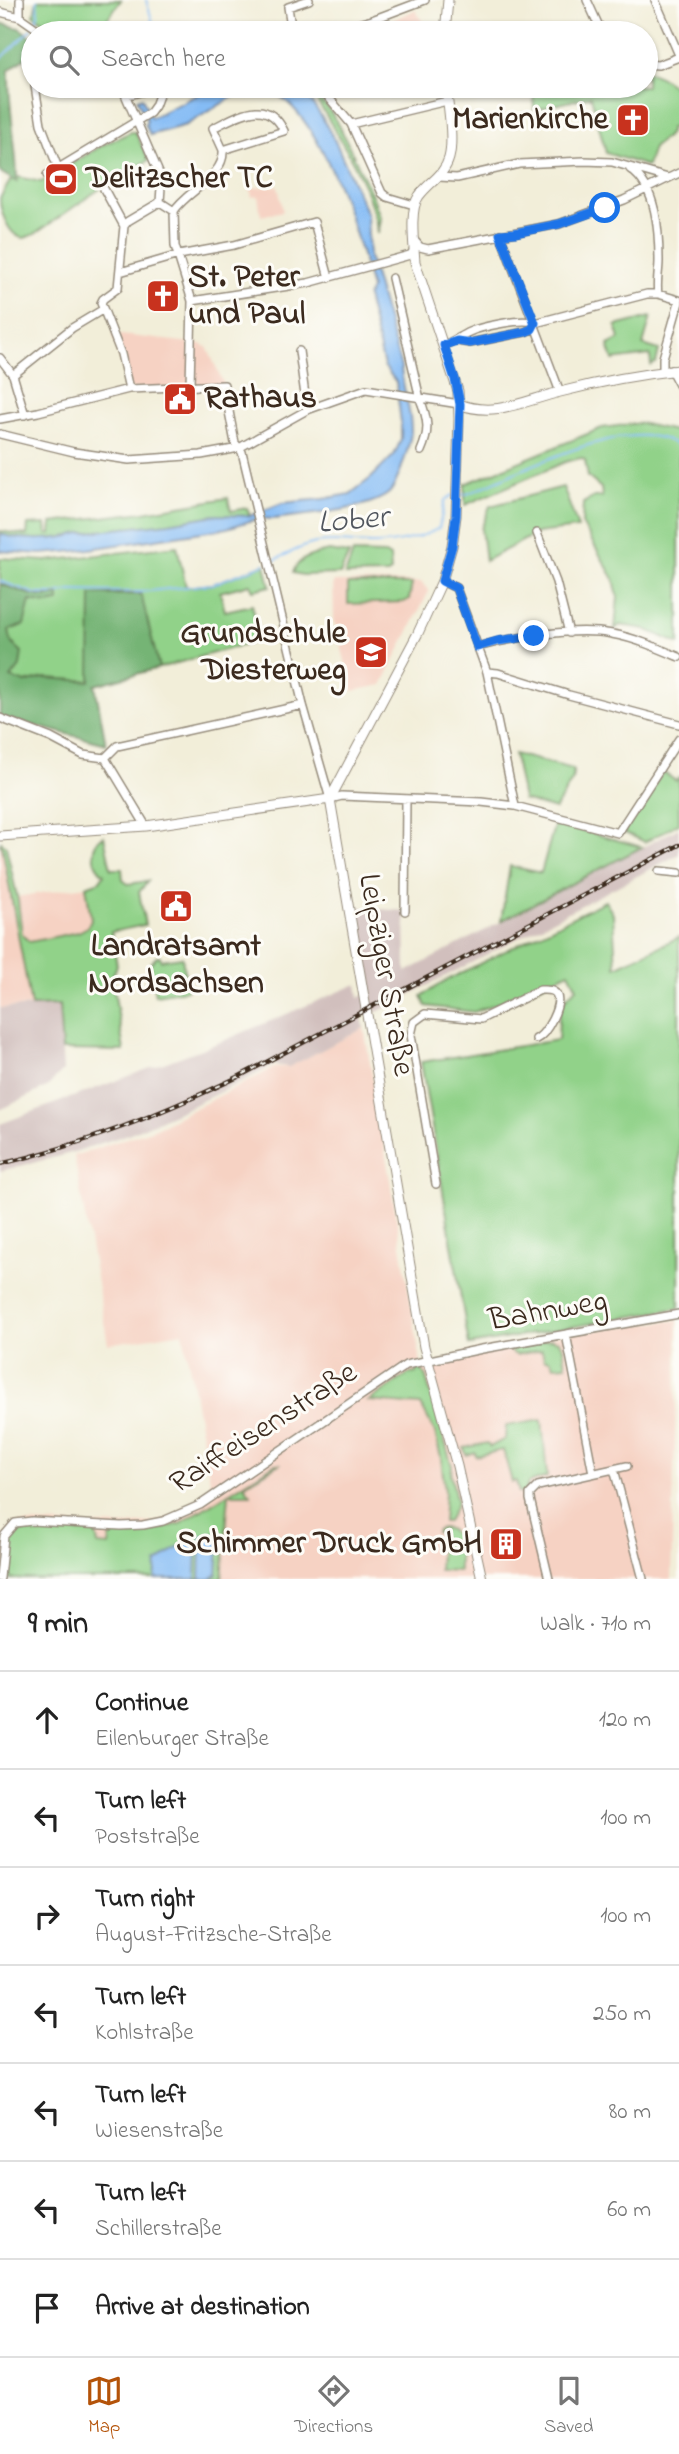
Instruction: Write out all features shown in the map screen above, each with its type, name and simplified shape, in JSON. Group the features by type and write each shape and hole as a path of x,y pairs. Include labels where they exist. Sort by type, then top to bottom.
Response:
{"street":[{"path":"20,0 20,17"},
{"path":"290,21 288,7 309,0"},
{"path":"359,21 425,0"},
{"path":"446,21 448,0"},
{"path":"587,0 597,21"},
{"path":"655,0 679,56 658,65"},
{"path":"0,12 26,21"},
{"path":"37,98 41,124 58,168"},
{"path":"126,98 159,173 160,202"},
{"path":"127,103 130,98"},
{"path":"47,175 147,115 156,98"},
{"path":"330,98 351,124 382,193 414,205"},
{"path":"447,98 453,171 463,175"},
{"path":"351,124 447,101"},
{"path":"0,419 128,389 190,385 192,301 173,229 174,211 179,203 213,173 223,156 223,150 212,128 250,110 267,113 279,121 284,131 223,150"},
{"path":"330,799 418,633 442,581 452,546 456,516 460,404 455,379 415,262 414,251 414,205 427,187 439,177 450,156"},
{"path":"439,177 452,178 532,163 584,161 612,162 668,178"},
{"path":"627,167 640,176 648,189 659,243 658,294"},
{"path":"414,240 420,247 428,249 559,224 648,189 679,173"},
{"path":"104,189 124,226 118,288 103,299 102,310 121,354 128,389"},
{"path":"160,202 174,211"},
{"path":"124,226 160,202"},
{"path":"120,272 179,255 234,245 314,222 329,278"},
{"path":"500,234 560,392"},
{"path":"192,301 285,288 410,255 414,251"},
{"path":"392,278 428,426 421,451"},
{"path":"457,341 464,334 475,330 526,319 535,323 647,294 658,294 679,301 663,358 679,385"},
{"path":"13,375 72,328 102,310"},
{"path":"444,345 457,341 470,343 525,332 532,329 535,323"},
{"path":"299,351 307,410"},
{"path":"0,358 13,375 25,415"},
{"path":"0,434 74,452 129,460 201,455 239,448 307,410 366,389 493,410 560,392 671,371"},
{"name":"Leipziger Straße","path":"190,385 224,385 235,443 239,448 303,705 330,799 427,1359 454,1456 482,1579"},
{"path":"537,533 556,582 569,634"},
{"path":"442,581 456,588 487,672 515,806"},
{"path":"477,647 497,641 569,634 611,634 679,657"},
{"path":"487,672 679,724"},
{"path":"105,758 117,746 303,705"},
{"path":"0,718 51,738 83,755 105,758"},
{"path":"0,836 146,826 342,796 515,806 618,833 679,739"},
{"path":"105,758 146,826"},
{"path":"405,911 407,799"},
{"path":"659,871 679,873"},
{"path":"436,1184 411,1035 414,1022 425,1014 481,1019 540,990 549,990 555,992 558,1004 544,1036 536,1039"},
{"name":"Bahnweg","path":"427,1359 679,1314"},
{"path":"566,1334 593,1473"},
{"name":"Raiffeisenstraße","path":"0,1578 4,1535 15,1523 32,1521 143,1525 184,1514 278,1454 396,1371 427,1359"},
{"path":"549,1579 530,1494 538,1486 627,1466"},
{"path":"614,1469 642,1579"}],"shaded area":[{"path":"415,10 422,21 390,21"},
{"path":"278,186 283,211 261,216 258,196 252,197 250,188"},
{"path":"112,334 201,344 207,347 224,385 129,389"},
{"name":"Grundschule Diesterweg","path":"333,582 421,582 429,591 382,685 353,691 334,619"},
{"path":"679,828 679,854 375,1013 374,1010 362,1016 364,1028 289,1067 275,1065 126,1135 71,1153 0,1171 0,1124 223,1041 357,984 359,998 370,992 355,907 405,911 406,972"},
{"path":"0,846 2,847 31,1006 0,1008"},
{"path":"86,886 91,919 85,929 30,942 25,940 16,897"},
{"path":"59,1005 63,1071 47,1087 0,1110 0,1008"},
{"path":"364,1028 422,1369 467,1352 566,1334 678,1320 671,1579 0,1579 4,1536 15,1523 121,1526 163,1521 213,1496 183,1332 108,1344 74,1156 154,1129 276,1067 289,1067"}],"green space":[{"path":"37,0 121,0 106,21 42,21 34,15"},
{"path":"0,23 21,29 21,61 9,70 17,182 0,172"},
{"path":"658,76 679,90 679,126 670,128 670,133 653,148 647,166 606,153 592,98 658,98"},
{"path":"315,98 328,108 340,127 373,197 380,217 378,234 360,176"},
{"path":"534,98 583,98 534,110"},
{"path":"135,132 149,160 104,186 35,234 24,238 13,233 3,216 0,198 13,176 41,182 105,144"},
{"path":"651,317 643,345 659,350 656,363 651,365 650,355 613,360 608,345 620,339 616,326"},
{"path":"640,423 679,432 679,644 645,629 620,625 615,629 618,597 614,579 582,524 583,503 594,497 602,497 601,488 588,477 585,460 581,458 565,462 465,505 465,484 602,428"},
{"path":"563,487 578,528 537,533 485,561 481,529 490,506"},
{"path":"228,498 231,511 247,508 250,516 215,515 51,539 19,538 0,534 0,531 27,535 28,525 46,524 47,534 51,534 52,523"},
{"path":"177,546 186,587 213,584 265,564 270,586 253,590 250,584 220,592 225,611 252,605 261,640 159,668 140,592 92,595 91,681 44,678 25,683 11,678 20,666 10,642 9,630 30,601 48,604 59,596 36,595 0,584 0,558 46,561"},
{"path":"329,551 349,554 340,574 293,573 302,560"},
{"path":"353,553 385,554 390,557 391,571 388,574 345,575"},
{"path":"0,584 36,596 59,595 59,602 48,604 30,601 24,625 9,630 11,642 22,652 20,666 11,678 25,683 44,678 90,681 91,595 141,594 159,668 95,685 106,744 0,717"},
{"path":"348,584 412,584 409,599 404,602 348,604"},
{"path":"514,754 573,769 573,779 555,809 523,800"},
{"path":"663,772 676,781 679,778 679,823 645,842 623,832"},
{"path":"555,823 642,847 501,921 510,866 541,873"},
{"path":"104,836 111,869 122,869 123,880 128,884 148,881 139,892 145,925 111,932 117,965 112,977 124,1051 62,1050 59,1005 31,1006 0,845 1,842 6,846 22,934 30,942 78,932 88,926 91,919 86,886 100,881 104,874 95,860 94,849"},
{"path":"605,901 613,914 616,967 679,937 679,1308 469,1345 421,1062 558,1040 562,1005 577,988 569,972 474,1012 426,1006 422,996 445,981"},
{"path":"160,956 161,960 182,957 187,990 155,995 150,964"},
{"path":"551,1339 559,1341 566,1365 554,1366 550,1360 544,1359 542,1350 516,1355 508,1350 508,1347"},
{"path":"417,1368 422,1370 426,1378 452,1466 451,1475 457,1503 448,1522 443,1522 445,1492 435,1432 421,1405 369,1401 408,1374 417,1373"},
{"path":"542,1420 547,1477 528,1483 525,1492 519,1493 516,1481 512,1482 503,1450 476,1456 475,1452 466,1455 464,1448 487,1443 490,1447 505,1439 506,1426"},
{"path":"275,1464 279,1464 244,1485 251,1494 229,1494 222,1579 6,1579 10,1540 17,1532 38,1528 90,1531 96,1533 98,1545 109,1546 110,1538 115,1533 148,1532 179,1524"},
{"path":"443,1528 454,1533 457,1538 459,1571 439,1570 441,1533 436,1532"}],"water":[{"path":"142,98 151,118 191,98 231,98 186,125 150,135 137,99"},
{"path":"281,98 306,98 312,103 337,145 367,214 369,257 401,367 411,424 400,473 389,493 350,508 260,519 222,529 76,551 41,554 0,551 0,534 19,538 51,539 215,515 250,516 282,503 350,494 394,455 401,440 396,382 384,366 367,297 371,289 356,235 331,168 315,137 296,111"},
{"path":"220,1535 217,1574 211,1579 200,1579 201,1536"},
{"path":"195,1541 197,1547 196,1579 155,1579 157,1563 177,1547"}],"waterway":[{"name":"Lober","path":"35,21 38,15 37,0"},
{"path":"146,0 152,21"},
{"name":"Lober","path":"0,60 21,39"},
{"name":"Lober","path":"459,495 543,461 605,441 634,436 659,438 679,447"},
{"name":"Lober","path":"270,562 316,543 384,543 425,535 439,528 445,500 453,495"},
{"name":"Lober","path":"0,581 36,594 70,591 140,592 213,584 265,564"}],"railway":[{"path":"0,1164 62,1148 121,1127 238,1077 679,845"}],"place":[{"name":"Marienkirche","path":"633,120"},
{"name":"Delitzscher TC","path":"61,179"},
{"name":"St. Peter und Paul","path":"163,296"},
{"name":"Rathaus","path":"180,399"},
{"name":"Grundschule Diesterweg","path":"371,652"},
{"name":"Landratsamt Nordsachsen","path":"176,906"},
{"name":"Schimmer Druck GmbH","path":"506,1544"}],"route":[{"path":"534,636 497,641 477,647 456,588 442,581 452,546 456,516 460,404 444,345 457,341 470,343 532,329 535,323 500,234 559,224 605,208"}]}
